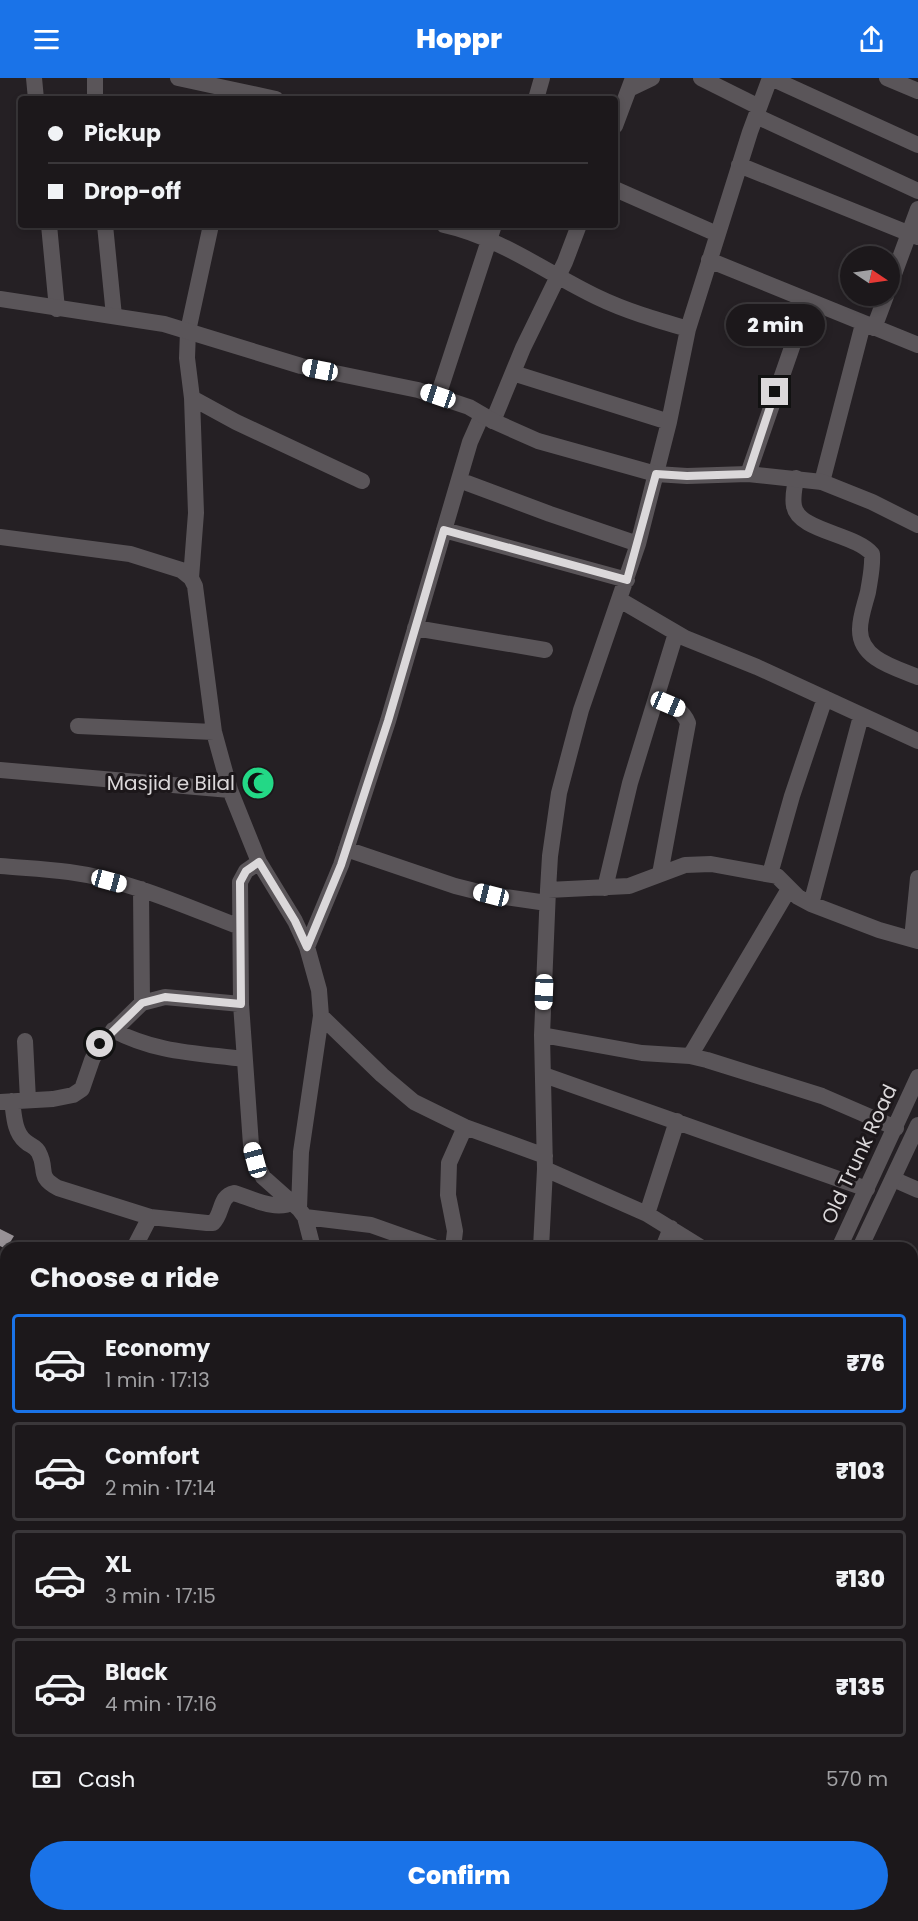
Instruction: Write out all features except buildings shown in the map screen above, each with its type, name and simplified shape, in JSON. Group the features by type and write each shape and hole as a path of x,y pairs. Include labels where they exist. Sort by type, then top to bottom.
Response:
{"street":[{"path":"34,78 36,96"},
{"path":"95,78 95,96"},
{"path":"178,78 238,95"},
{"path":"537,96 542,78"},
{"path":"618,118 631,83 652,78"},
{"path":"701,78 757,111 918,191"},
{"path":"541,1242 545,1163 542,1035 547,897 559,793 581,710 638,544 669,422 688,329 757,111 770,78 918,145"},
{"path":"887,78 918,91"},
{"path":"739,165 913,236"},
{"path":"618,190 717,234"},
{"path":"900,264 913,236 918,209"},
{"path":"49,228 57,309"},
{"path":"105,228 114,315"},
{"path":"191,578 195,513 192,398 187,358 188,331 210,228"},
{"path":"465,228 492,232 558,277 598,297 637,314 688,329"},
{"path":"307,947 346,849 388,721 470,442 513,373 558,277 578,228"},
{"path":"438,396 492,232"},
{"path":"709,260 918,345"},
{"path":"0,299 164,324 301,366 418,390 468,406 487,418 538,441 656,474 687,476 748,474 822,482 872,502 918,525"},
{"path":"748,474 808,301"},
{"path":"822,482 868,326 880,306"},
{"path":"513,373 669,422"},
{"path":"192,398 236,422 362,481"},
{"path":"796,478 793,504 796,513 804,521 861,545 872,554 871,575 860,629 862,643 869,653 887,664 918,677"},
{"path":"459,480 638,544"},
{"path":"444,530 627,580"},
{"path":"0,537 130,554 181,570 191,578 195,586 214,732 230,790 259,862 295,921 307,947 319,990 321,1016 303,1133 299,1209 311,1242"},
{"path":"620,600 676,633 918,741"},
{"path":"416,628 545,650"},
{"path":"605,888 630,783 676,633"},
{"path":"770,874 792,796 825,698"},
{"path":"656,699 679,709 688,723 660,874"},
{"path":"811,904 861,716"},
{"path":"78,726 214,732"},
{"path":"0,770 230,790"},
{"path":"346,849 455,886 491,895 547,897 629,886 686,865 711,864 777,876 798,897 811,904 879,930 915,940 918,878"},
{"path":"259,862 246,871 240,882 241,1004 251,1145 263,1177 299,1209"},
{"path":"0,866 70,872 141,890 240,927"},
{"path":"690,1056 789,889"},
{"path":"141,890 142,1003"},
{"path":"13,1101 53,1099 73,1095 82,1089 100,1044 142,1003 165,997 241,1004"},
{"path":"321,1016 382,1075 414,1102 647,1214 692,1242"},
{"path":"113,1030 145,1045 244,1059"},
{"path":"542,1035 642,1053 690,1056 822,1096 896,1128"},
{"path":"25,1041 13,1101 17,1131 24,1141 37,1148 41,1156 44,1176 49,1183 58,1188 150,1217 213,1223 217,1220 224,1199 234,1193 277,1206 286,1206 370,1226 418,1242"},
{"path":"544,1075 867,1189"},
{"name":"Old Trunk Road","path":"842,1242 918,1077"},
{"path":"647,1214 677,1121"},
{"path":"863,1242 918,1125"},
{"path":"454,1242 455,1231 448,1195 449,1163 465,1127"},
{"path":"893,1179 918,1190"},
{"path":"137,1242 150,1217"},
{"path":"665,1242 670,1228"}],"place":[{"name":"Masjid e Bilal","path":"258,783"}],"route":[{"path":"100,1044 142,1003 155,998 241,1004 240,882 246,871 259,862 295,921 307,947 341,865 388,721 444,530 627,580 656,474 687,476 748,474 775,392"}]}
